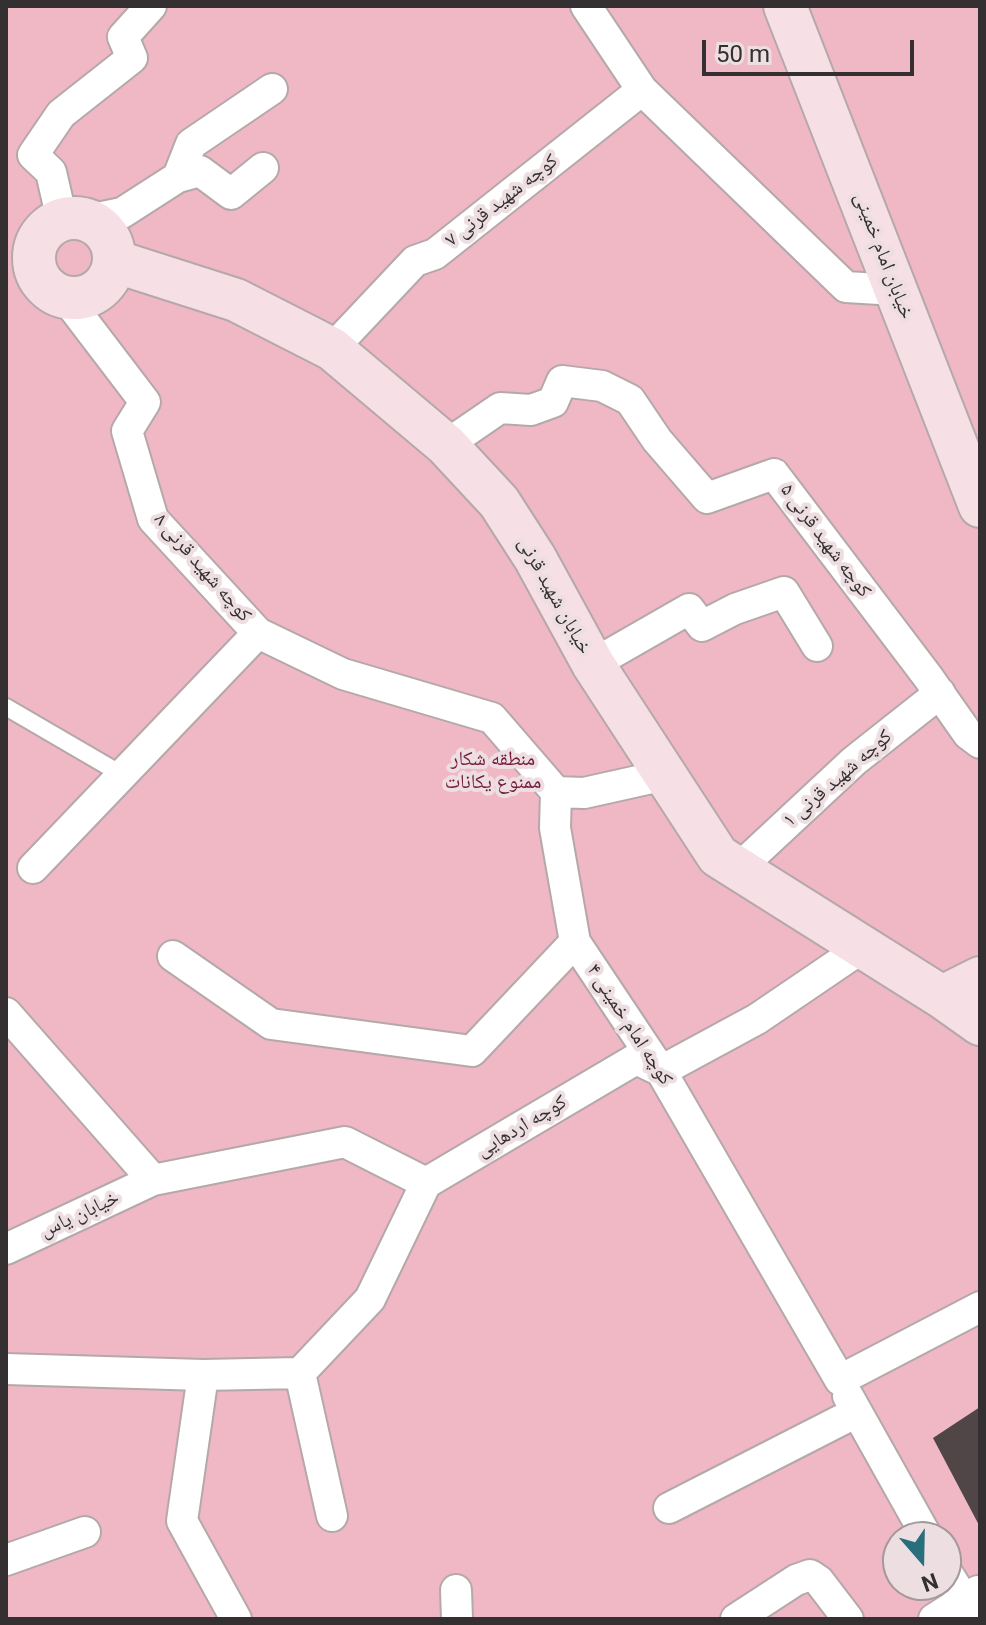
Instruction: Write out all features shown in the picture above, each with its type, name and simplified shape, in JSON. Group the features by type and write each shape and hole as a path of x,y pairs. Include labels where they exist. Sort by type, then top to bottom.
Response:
{"main road":[{"name":"خیابان امام خمینی","path":"785,6 980,506"},
{"path":"75,220 108,237 114,261 103,286 78,298 52,292 20,253 50,226 75,220"},
{"name":"خیابان شهید قرنی","path":"114,261 236,300 332,349 446,445 499,502 535,558 593,664 718,856 980,1024"},
{"path":"942,997 980,978"}],"street":[{"path":"151,6 123,37 132,58 61,114 33,155 51,172 75,220 122,213 178,177 200,171 231,194 263,168"},
{"path":"586,6 642,90 846,287 896,290"},
{"path":"178,177 191,144 272,89"},
{"name":"کوچه شهید قرنی ۷","path":"332,349 415,261 435,254 642,90"},
{"name":"کوچه شهید قرنی ۸","path":"65,297 145,402 127,431 153,519 258,633"},
{"name":"کوچه شهید قرنی ۵","path":"446,445 500,408 531,410 553,402 562,381 602,386 630,400 657,440 707,498 774,474 968,734 980,743"},
{"path":"593,664 689,609 702,626 735,609 784,592 817,646"},
{"path":"33,868 258,633 343,674 492,718 556,792 555,828 575,942"},
{"name":"کوچه شهید قرنی ۱","path":"738,869 854,761 940,693"},
{"path":"556,792 584,793 665,775"},
{"name":"کوچه امام خمینی ۴","path":"173,956 271,1024 472,1051 575,942 661,1071 918,1521"},
{"path":"661,1071 757,1019 863,947"},
{"path":"6,1013 153,1180 345,1142 426,1183 370,1299 300,1373 203,1375 6,1369"},
{"name":"کوچه اردهایی","path":"426,1183 636,1059 661,1071"},
{"name":"خیابان یاس","path":"6,1249 153,1180"},
{"path":"833,1370 840,1380 980,1307"},
{"path":"300,1373 332,1516"},
{"path":"203,1375 182,1521 236,1619"},
{"path":"669,1508 857,1412"},
{"path":"6,1560 85,1532"},
{"path":"736,1619 796,1580 810,1575 819,1581 848,1619"},
{"path":"934,1619 973,1603"}],"lane":[{"path":"6,707 121,774"}],"green space":[{"name":"منطقه شکار ممنوع یکانات","path":"6,6 980,6 980,1619 6,1619"}],"building":[{"path":"980,1407 980,1527 933,1438"}]}
